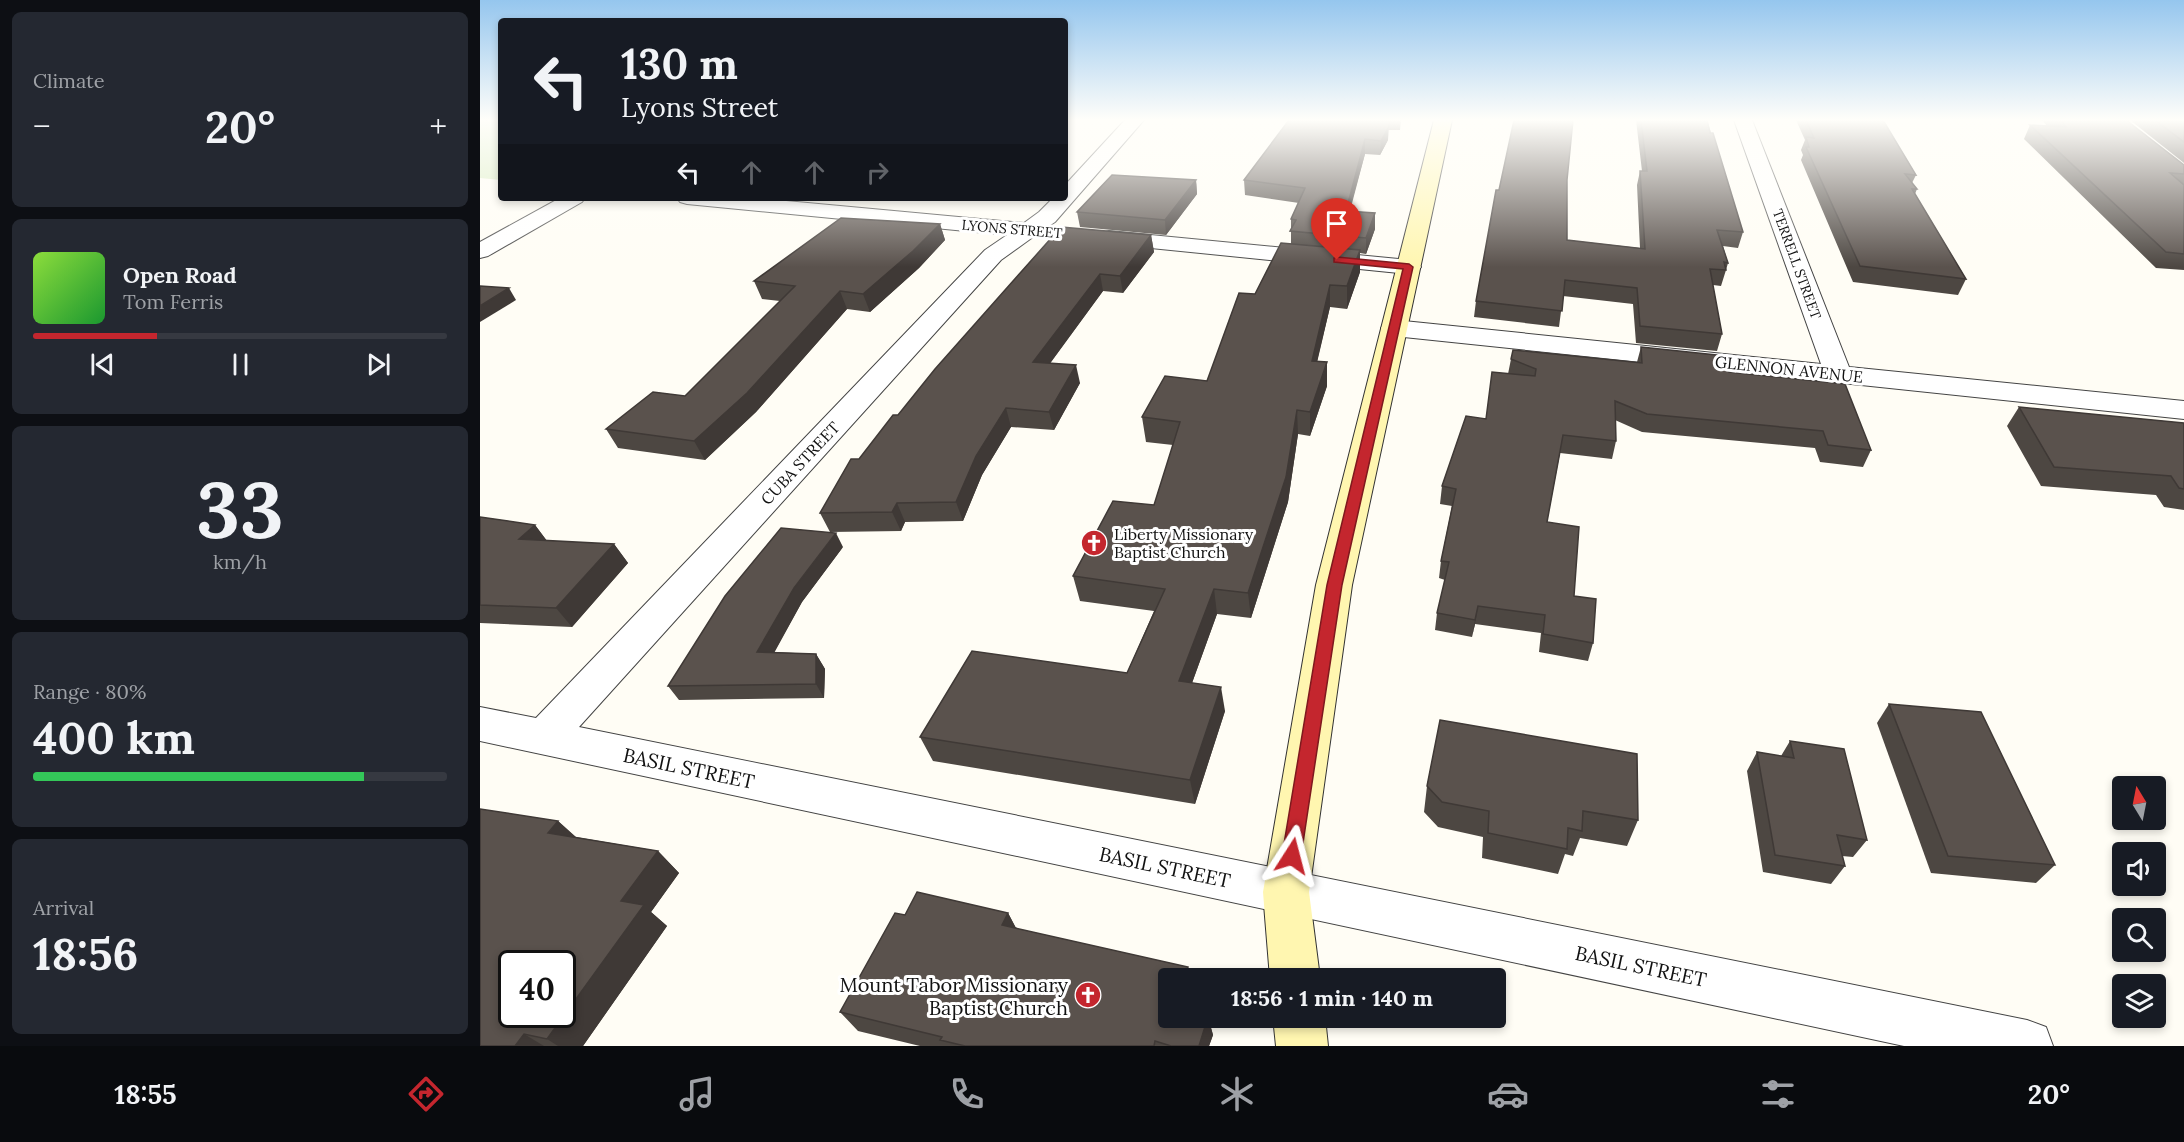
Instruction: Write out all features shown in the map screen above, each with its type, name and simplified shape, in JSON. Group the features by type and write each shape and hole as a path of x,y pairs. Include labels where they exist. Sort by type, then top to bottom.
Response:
{"street":[{"name":"CUBA STREET","path":"1068,195 1091,169"},
{"path":"1294,968 1286,892 1334,585 1432,169"},
{"name":"TERRELL STREET","path":"1761,169 1838,374"},
{"path":"480,251 570,201"},
{"name":"LYONS STREET","path":"718,201 1063,234"},
{"name":"CUBA STREET","path":"544,737 993,255 1047,217 1062,201"},
{"path":"1087,236 1409,267"},
{"name":"GLENNON AVENUE","path":"1394,328 2184,410"},
{"name":"BASIL STREET","path":"480,724 2027,1046"},
{"path":"1300,1028 1302,1046"}],"green space":[{"path":"480,169 498,169 498,180 480,178"}],"building":[{"path":"1252,169 1357,169 1346,211 1375,213 1366,238 1290,231 1296,220 1291,219 1305,188 1244,180"},
{"path":"1504,169 1568,169 1567,240 1645,249 1640,171 1647,171 1647,169 1724,169 1743,232 1717,230 1728,263 1724,262 1726,270 1710,269 1722,334 1640,326 1637,288 1565,280 1562,311 1476,301 1496,190 1499,190"},
{"path":"1816,169 1912,169 1916,175 1905,174 1917,189 1912,189 1966,279 1860,266"},
{"path":"2077,169 2184,169 2184,174 2170,173 2184,185 2184,254 2166,252"},
{"path":"1112,175 1196,180 1165,220 1077,212"},
{"path":"841,218 940,224 913,251 863,294 840,291 747,393 694,441 606,429 653,392 685,396 795,286 754,281"},
{"path":"1061,227 1151,235 1120,276 1100,274 1033,362 1076,365 1049,412 1006,408 976,456 956,502 897,503 892,512 820,513 851,459 859,459 893,415 898,415 935,369"},
{"path":"1281,243 1360,250 1347,286 1330,285 1312,361 1327,362 1310,412 1297,410 1286,477 1248,593 1214,589 1179,681 1221,687 1190,780 920,737 972,651 1127,673 1165,589 1073,576 1113,501 1154,505 1180,422 1142,417 1165,376 1207,381 1239,293 1255,294"},
{"path":"480,286 509,288 480,306"},
{"path":"1641,347 1726,356 1729,372 1845,384 1871,450 1828,445 1823,431 1647,414 1615,401 1616,441 1563,435 1547,522 1579,527 1574,596 1596,599 1593,643 1543,634 1545,615 1478,606 1475,620 1437,613 1449,562 1441,561 1456,489 1442,486 1466,416 1486,419 1492,372 1535,376 1536,369 1511,359 1513,350 1642,363"},
{"path":"2019,407 2184,423 2184,489 2179,488 2171,476 2054,467"},
{"path":"480,517 535,525 519,539 614,544 556,608 480,605"},
{"path":"781,528 836,533 794,588 757,652 816,654 816,684 668,686 725,596"},
{"path":"1889,704 1981,712 2055,865 1948,856"},
{"path":"1440,720 1637,754 1638,820 1583,811 1582,831 1568,828 1567,849 1488,833 1489,811 1442,802 1427,786"},
{"path":"1790,741 1844,749 1867,840 1837,835 1845,866 1775,855 1757,752 1794,758"},
{"path":"480,809 558,821 548,833 658,851 621,901 644,905 576,999 576,950 498,950 498,1028 555,1028 547,1039 524,1034 515,1046 480,1046"},
{"path":"917,892 1008,913 1002,925 1188,967 1158,968 1158,1028 1205,1028 1199,1046 1171,1046 1155,1041 1154,1046 965,1046 940,1040 942,1037 840,1012 895,913 905,915"}],"place":[{"name":"Liberty Missionary Baptist Church","path":"1094,543"},
{"name":"Mount Tabor Missionary Baptist Church","path":"1088,995"}],"route":[{"path":"1292,856 1334,585 1409,267 1337,260"}]}
